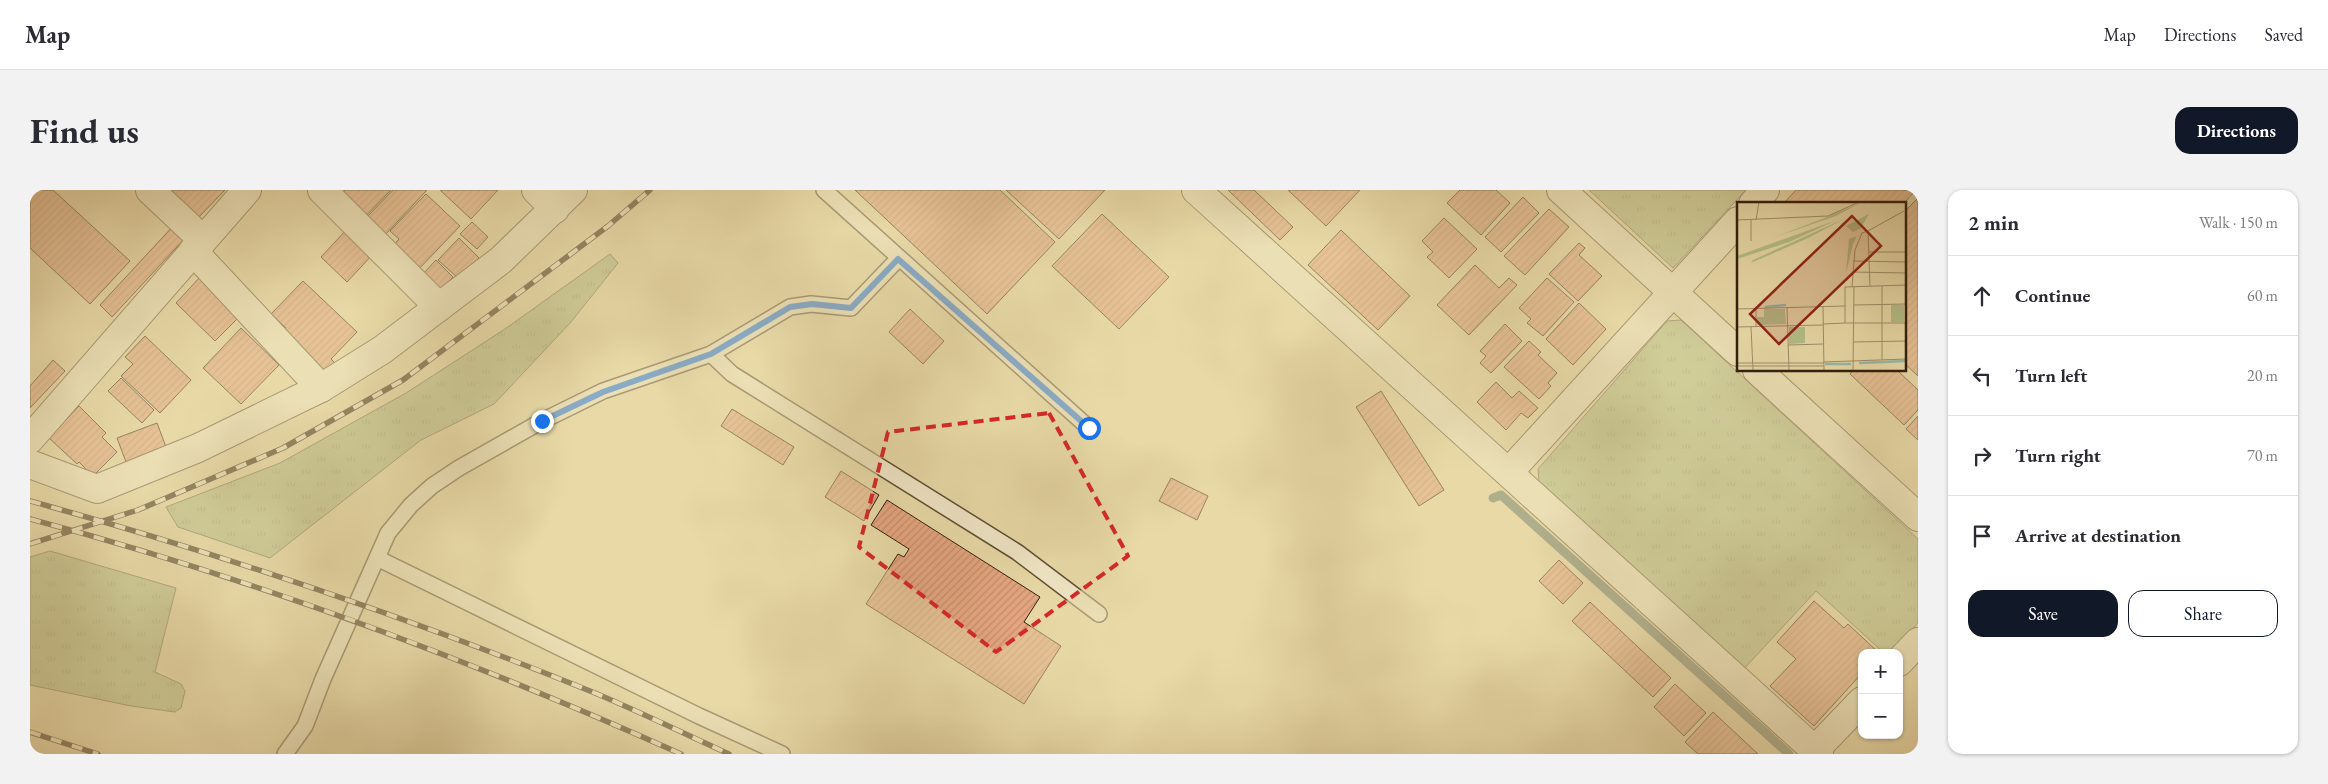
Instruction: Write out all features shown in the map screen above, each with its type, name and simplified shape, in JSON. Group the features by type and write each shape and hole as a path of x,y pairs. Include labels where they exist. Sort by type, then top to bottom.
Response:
{"street":[{"path":"150,190 320,388"},
{"path":"30,438 247,190"},
{"path":"322,190 439,307"},
{"path":"30,464 97,489 198,448 320,388 382,350 501,260 564,199 536,190"},
{"path":"1196,190 1817,752 1858,706"},
{"path":"1561,190 1737,351"},
{"path":"1755,202 1765,190"},
{"path":"1509,472 1674,294 1737,222"},
{"path":"1758,371 1918,517"},
{"path":"1903,658 1918,642"}],"lane":[{"path":"824,190 898,259 1089,428"},
{"path":"285,754 305,726 323,679 388,533 411,505 432,486 459,468 542,421 603,392 711,354 790,307 812,304 851,308 898,259"},
{"path":"711,354 732,374 1017,552 1099,614"},
{"path":"377,558 699,716 782,754"}],"highlighted area":[{"path":"1049,413 1128,556 996,652 859,547 888,432"}],"green space":[{"path":"1589,190 1746,190 1673,268"},
{"path":"610,254 618,263 571,322 494,404 421,440 270,558 178,527 166,507 280,463 406,393 505,329"},
{"path":"1681,320 1918,539 1918,623 1894,649 1880,649 1816,591 1741,672 1539,481 1538,469 1667,321"},
{"path":"50,551 176,588 155,672 181,684 185,691 181,708 175,712 131,706 30,685 30,557"}],"building":[{"path":"30,190 53,190 130,261 90,304 30,248"},
{"path":"162,190 225,190 195,221"},
{"path":"345,190 391,190 364,218 340,195"},
{"path":"393,190 427,190 384,236 366,218"},
{"path":"440,190 498,190 471,219"},
{"path":"855,190 1000,190 1055,242 987,314"},
{"path":"1006,190 1105,190 1059,239"},
{"path":"1228,190 1254,190 1293,227 1280,240"},
{"path":"1288,190 1360,190 1326,226"},
{"path":"1460,190 1496,190 1510,203 1481,235 1447,203"},
{"path":"1796,190 1916,190 1905,202 1785,202"},
{"path":"426,194 460,226 416,272 391,248 399,239 390,231"},
{"path":"1523,197 1539,213 1501,252 1485,237"},
{"path":"1918,198 1918,376 1906,365 1906,210"},
{"path":"1549,209 1569,227 1525,275 1504,256"},
{"path":"1102,214 1169,277 1119,329 1052,266"},
{"path":"1444,218 1477,249 1449,278 1427,257 1433,252 1422,241"},
{"path":"472,222 488,237 477,249 460,234"},
{"path":"175,224 188,235 112,317 100,305"},
{"path":"348,228 374,253 347,282 321,257"},
{"path":"1341,230 1410,296 1378,330 1308,265"},
{"path":"459,238 479,258 459,279 438,260"},
{"path":"1579,243 1585,248 1579,255 1602,276 1578,301 1549,274"},
{"path":"436,260 453,277 439,292 422,275"},
{"path":"1475,265 1499,288 1509,278 1517,285 1469,335 1437,305"},
{"path":"202,275 243,313 215,341 176,303"},
{"path":"1547,278 1574,302 1543,336 1527,323 1531,319 1519,308"},
{"path":"303,281 357,332 331,359 336,364 321,380 277,338 286,328 271,314"},
{"path":"1579,303 1606,329 1573,365 1546,339"},
{"path":"910,309 944,341 923,364 889,332"},
{"path":"1505,324 1522,341 1491,373 1480,363 1486,356 1480,351"},
{"path":"241,328 279,365 241,404 203,368"},
{"path":"145,336 191,380 160,413 121,376 133,364 125,357"},
{"path":"1529,341 1541,352 1538,355 1557,373 1548,383 1551,386 1539,399 1504,367"},
{"path":"53,360 65,371 30,408 30,386"},
{"path":"1852,371 1898,371 1918,390 1918,410 1904,425 1850,374"},
{"path":"121,378 154,410 142,423 108,391"},
{"path":"1496,382 1512,398 1519,391 1538,408 1528,418 1521,413 1506,430 1477,402"},
{"path":"1381,391 1444,490 1419,506 1356,407"},
{"path":"79,406 106,433 102,437 117,452 93,476 49,438"},
{"path":"732,409 794,447 783,465 721,426"},
{"path":"1918,416 1918,440 1906,429"},
{"path":"157,423 166,447 126,462 117,438"},
{"path":"841,471 879,495 864,521 825,497"},
{"path":"1171,478 1208,496 1197,520 1159,501"},
{"path":"887,500 1040,597 1024,622 1061,646 1024,704 866,604 898,554 904,557 909,549 871,525"},
{"path":"1559,560 1583,583 1563,604 1539,581"},
{"path":"1814,601 1844,628 1848,624 1875,649 1858,649 1858,677 1814,726 1770,686 1796,659 1777,642"},
{"path":"1590,602 1671,678 1653,697 1572,621"},
{"path":"1675,684 1706,713 1684,736 1654,707"},
{"path":"1713,712 1758,754 1698,754 1685,742"}],"waterway":[{"path":"1493,498 1501,495 1789,754"}],"railway":[{"path":"30,544 138,510 283,448 403,380 608,226 650,190"},
{"path":"30,501 244,565 386,613 595,693 729,754"},
{"path":"30,519 114,542 197,568 360,623 521,686 681,754"},
{"path":"30,732 98,754"}],"route":[{"path":"542,421 571,409 603,392 711,354 790,307 812,304 851,308 898,259 1089,428"}]}
